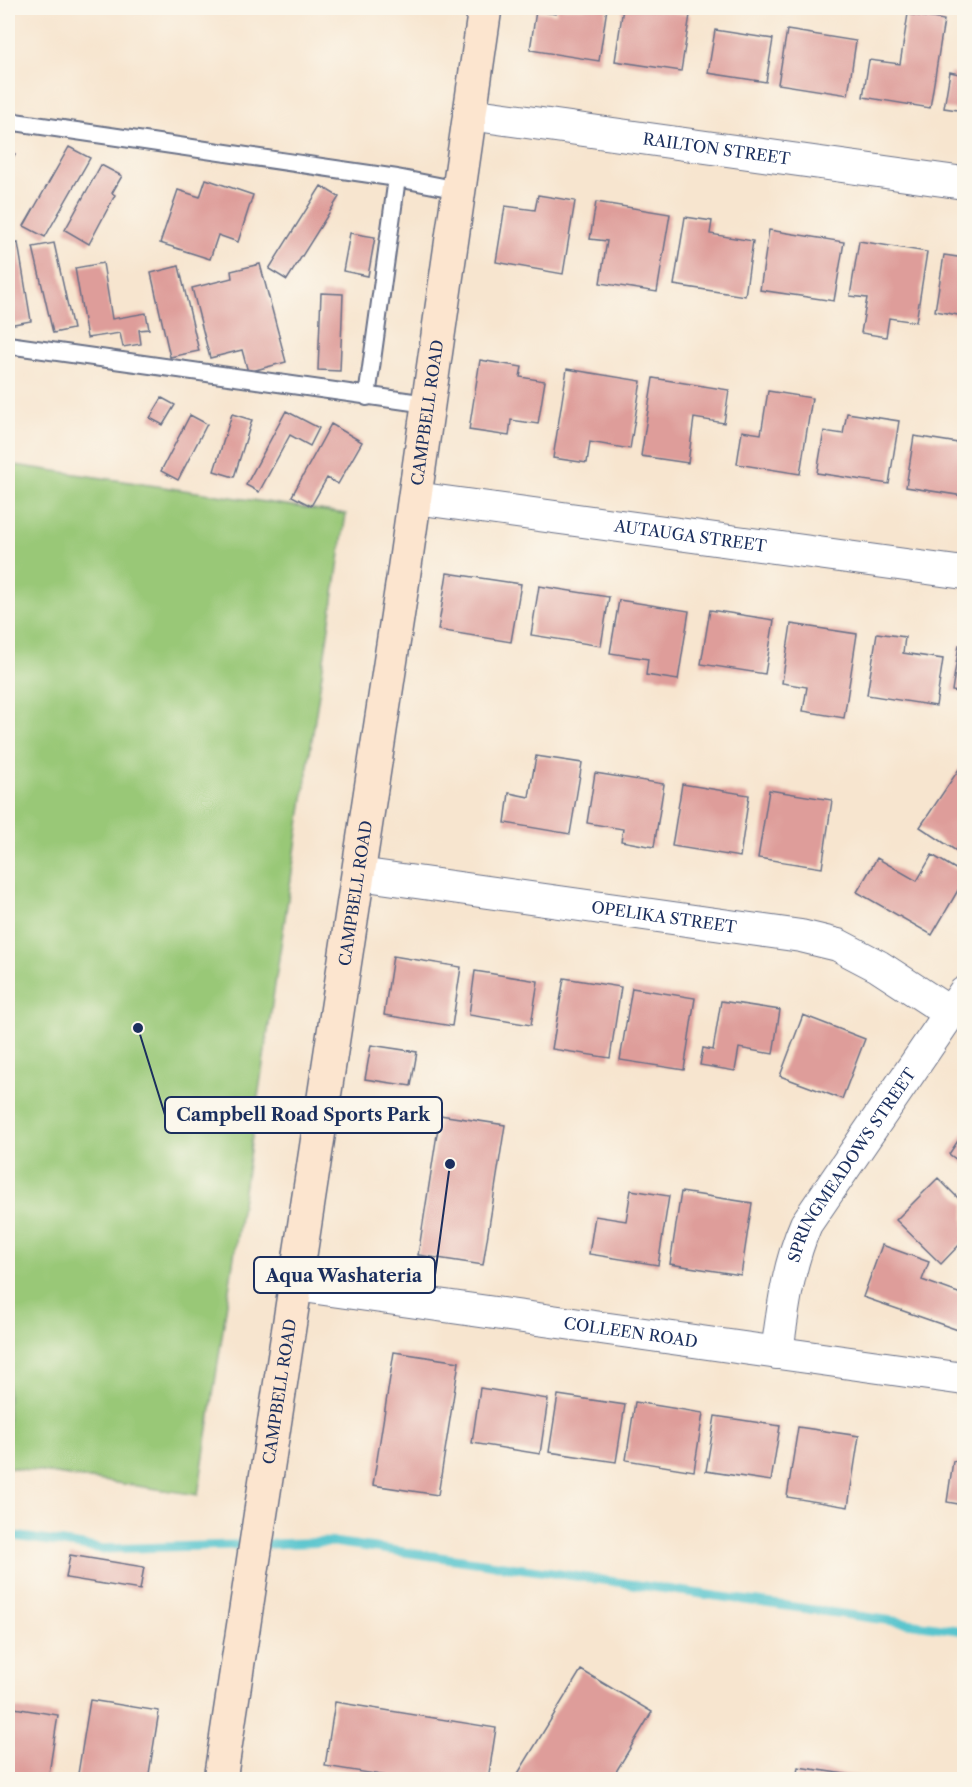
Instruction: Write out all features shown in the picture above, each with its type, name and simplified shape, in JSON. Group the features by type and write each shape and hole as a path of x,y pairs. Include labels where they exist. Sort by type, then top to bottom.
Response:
{"street":[{"name":"CAMPBELL ROAD","path":"220,1779 359,874 485,8"},
{"name":"RAILTON STREET","path":"469,114 964,183"},
{"name":"AUTAUGA STREET","path":"415,498 964,573"},
{"name":"OPELIKA STREET","path":"359,874 801,936 838,945 957,1003"},
{"name":"SPRINGMEADOWS STREET","path":"777,1353 786,1283 793,1256 806,1224 957,1003"},
{"name":"COLLEEN ROAD","path":"296,1285 964,1379"}],"lane":[{"path":"8,121 397,178 459,190"},
{"path":"367,397 397,178"},
{"path":"8,345 427,404"}],"green space":[{"path":"8,464 346,514 198,1495 8,1467"}],"building":[{"path":"557,8 607,8 599,61 530,50 536,11 556,14"},
{"path":"623,8 642,8 690,15 681,71 615,61"},
{"path":"908,14 944,20 930,108 863,97 869,60 900,64"},
{"path":"715,30 773,39 766,82 708,73"},
{"path":"787,30 856,41 848,95 778,84"},
{"path":"950,72 964,75 964,111 944,108"},
{"path":"69,147 90,158 45,237 24,226"},
{"path":"8,149 15,154 8,167"},
{"path":"101,165 122,176 112,193 115,195 89,244 65,230"},
{"path":"206,179 253,195 238,242 218,235 210,259 160,243 178,190 200,197"},
{"path":"321,186 339,197 287,280 269,269"},
{"path":"538,195 575,201 563,274 496,262 505,206 535,210"},
{"path":"596,202 670,214 657,292 600,283 607,241 590,239"},
{"path":"685,217 712,221 710,234 753,241 745,296 674,285"},
{"path":"769,230 844,242 834,301 760,290"},
{"path":"350,233 375,237 368,276 343,271"},
{"path":"859,241 927,252 916,322 889,318 886,337 861,333 867,298 850,296"},
{"path":"18,243 31,321 8,325 8,245"},
{"path":"54,243 73,329 53,333 33,247"},
{"path":"944,255 964,258 964,316 935,311"},
{"path":"103,263 112,319 146,313 149,329 139,330 141,344 123,347 120,333 87,338 75,268"},
{"path":"260,264 286,362 248,372 242,350 210,358 192,288 232,278 231,271"},
{"path":"179,266 199,351 170,357 151,273"},
{"path":"321,293 343,294 340,371 318,370"},
{"path":"480,360 522,367 520,377 545,381 538,424 511,420 509,436 469,430"},
{"path":"567,369 641,381 630,449 590,442 587,463 553,458"},
{"path":"653,378 729,390 724,423 694,418 688,463 641,456"},
{"path":"768,391 812,398 800,474 737,464 742,431 761,434"},
{"path":"162,398 175,405 163,425 150,418"},
{"path":"286,411 319,428 310,446 290,435 259,492 246,485"},
{"path":"847,413 899,421 889,484 817,473 824,431 843,434"},
{"path":"232,414 252,420 234,477 214,471"},
{"path":"190,415 207,424 178,480 161,471"},
{"path":"331,424 362,442 338,484 327,478 311,506 292,496"},
{"path":"914,436 964,444 964,496 906,487"},
{"path":"447,573 521,584 511,642 438,630"},
{"path":"539,586 609,597 601,646 531,635"},
{"path":"619,600 689,611 678,680 646,675 648,659 610,653"},
{"path":"710,610 774,620 765,674 701,664"},
{"path":"791,624 857,634 844,718 803,711 807,687 782,683"},
{"path":"877,633 905,637 903,653 943,659 936,706 867,695"},
{"path":"959,645 964,646 964,693 952,691"},
{"path":"536,756 582,763 570,834 505,823 509,793 529,797"},
{"path":"959,769 964,773 964,856 920,827"},
{"path":"595,773 664,784 654,847 621,841 623,829 587,823"},
{"path":"682,784 749,795 740,857 672,846"},
{"path":"769,790 832,800 822,868 758,858"},
{"path":"932,855 964,874 964,880 932,935 857,892 877,858 917,881"},
{"path":"393,956 461,967 452,1026 384,1015"},
{"path":"475,971 538,981 531,1025 469,1015"},
{"path":"564,978 621,987 610,1058 552,1049"},
{"path":"632,988 695,998 684,1070 620,1060"},
{"path":"721,1001 780,1010 773,1054 739,1048 735,1071 700,1065 703,1048 713,1050"},
{"path":"803,1015 865,1039 842,1099 780,1076"},
{"path":"371,1045 417,1052 411,1086 365,1079"},
{"path":"440,1115 505,1125 483,1265 418,1255"},
{"path":"964,1132 964,1165 949,1154"},
{"path":"938,1178 964,1204 964,1240 941,1264 896,1220"},
{"path":"631,1190 669,1196 658,1265 589,1254 595,1216 626,1221"},
{"path":"681,1192 752,1203 741,1275 670,1264"},
{"path":"882,1245 929,1262 922,1280 964,1295 964,1311 958,1330 863,1297"},
{"path":"394,1352 459,1362 438,1495 373,1485"},
{"path":"480,1388 548,1399 540,1454 472,1443"},
{"path":"558,1395 625,1405 616,1462 549,1452"},
{"path":"635,1402 703,1413 694,1471 626,1460"},
{"path":"715,1416 780,1426 771,1481 706,1471"},
{"path":"798,1427 859,1436 848,1507 787,1497"},
{"path":"953,1461 964,1463 964,1505 947,1502"},
{"path":"70,1555 144,1567 140,1590 66,1578"},
{"path":"581,1670 652,1712 611,1780 514,1780"},
{"path":"90,1700 159,1711 148,1780 77,1780"},
{"path":"335,1702 496,1728 488,1780 412,1780 325,1766"},
{"path":"8,1707 58,1715 48,1780 8,1780"},
{"path":"798,1767 871,1778 871,1780 796,1780"}],"waterway":[{"path":"8,1535 103,1549 333,1542 964,1631"}],"place":[{"name":"Campbell Road Sports Park","path":"138,1028"},
{"name":"Aqua Washateria","path":"450,1164"}]}
